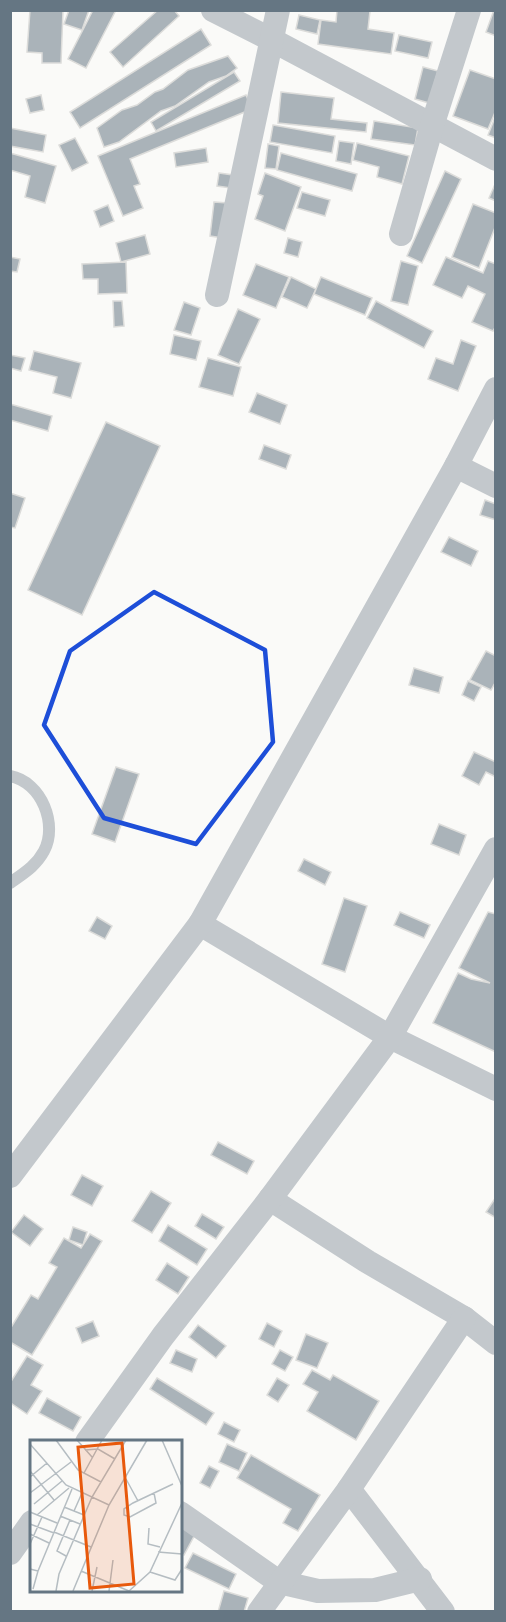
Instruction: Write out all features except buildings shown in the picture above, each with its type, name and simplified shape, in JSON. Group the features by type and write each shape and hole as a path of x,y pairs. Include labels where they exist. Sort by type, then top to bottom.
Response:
{"street":[{"path":"213,10 495,159"},
{"path":"217,295 278,10"},
{"path":"401,234 469,10"},
{"path":"10,1176 200,924 238,860 456,466 495,389"},
{"path":"456,466 495,486"},
{"path":"88,1440 163,1336 270,1199 390,1037 495,849"},
{"path":"200,924 390,1037 495,1089"},
{"path":"270,1199 368,1262 464,1318 495,1343"},
{"path":"259,1611 349,1490 464,1318"},
{"path":"349,1490 443,1611"},
{"path":"182,1514 279,1582 318,1591 375,1590 420,1579"},
{"path":"10,1553 30,1525"}],"lane":[{"path":"10,776 16,777 31,787 43,801 51,836 34,866 10,883"}],"highlighted area":[{"path":"154,592 265,650 273,742 196,844 104,818 44,725 70,651"}]}
